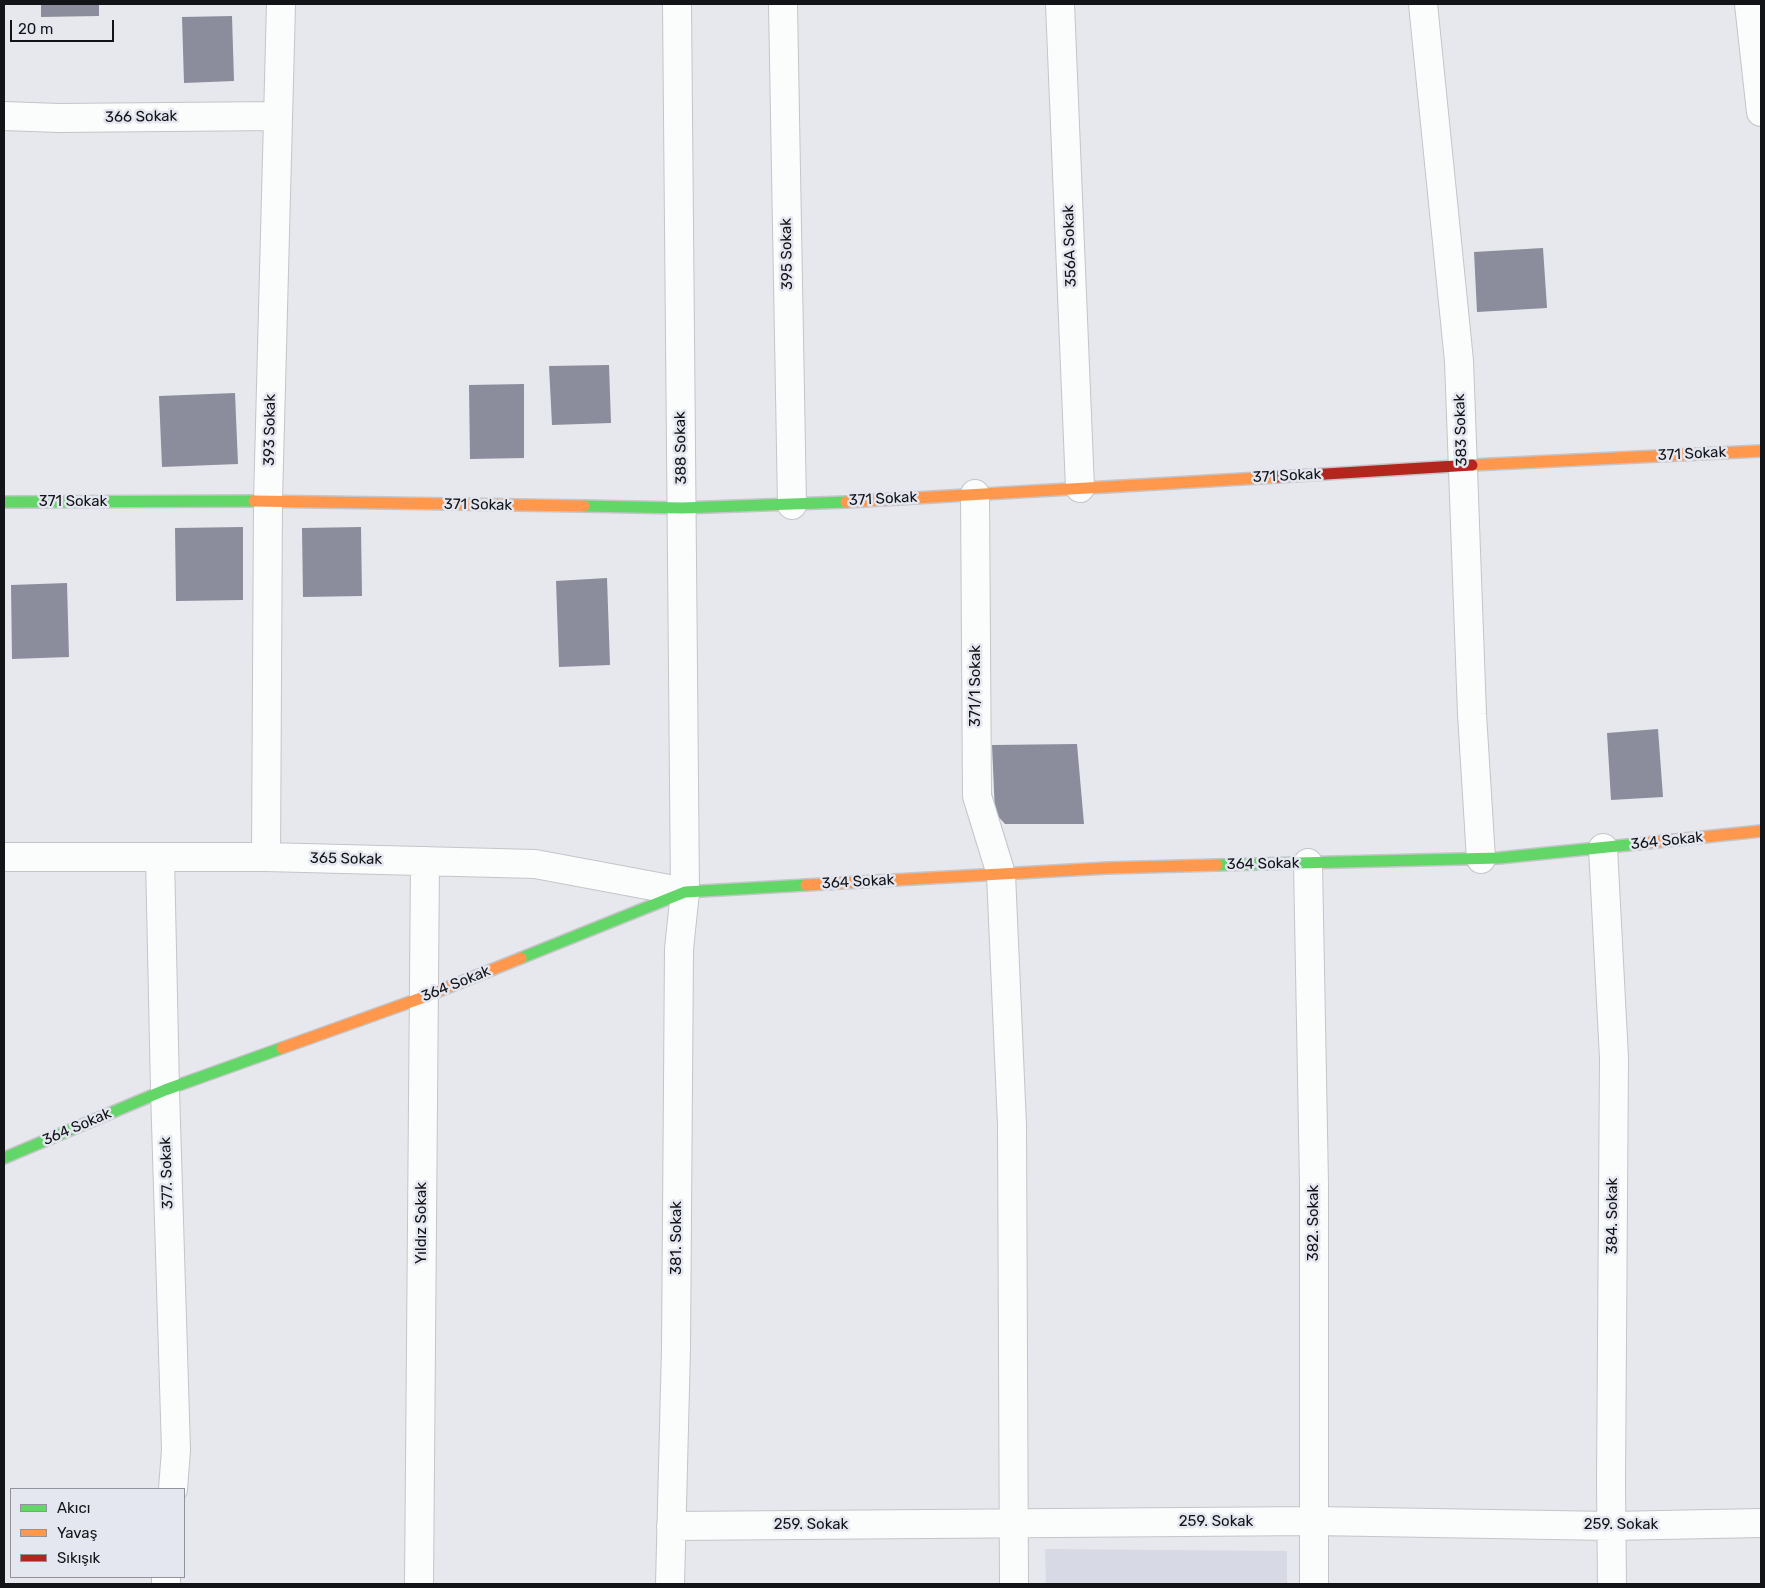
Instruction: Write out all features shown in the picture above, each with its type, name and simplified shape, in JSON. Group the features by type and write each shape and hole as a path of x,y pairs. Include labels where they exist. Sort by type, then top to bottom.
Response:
{"street":[{"name":"393 Sokak","path":"266,857 268,502 280,4"},
{"name":"388 Sokak","path":"677,4 685,892"},
{"name":"395 Sokak","path":"783,4 792,505"},
{"name":"356A Sokak","path":"1060,4 1080,488"},
{"name":"383 Sokak","path":"1423,4 1459,361 1472,714 1480,858"},
{"path":"1749,4 1761,112"},
{"name":"366 Sokak","path":"4,116 58,118 277,116"},
{"name":"371 Sokak","path":"4,502 268,502 682,508 792,505 1462,466 1761,451"},
{"name":"371/1 Sokak","path":"976,494 977,796 1001,874 1012,1125 1014,1584"},
{"name":"364 Sokak","path":"4,1158 164,1090 424,997 685,892 1107,868 1480,858 1603,848 1761,831"},
{"name":"384. Sokak","path":"1603,848 1614,1058 1612,1584"},
{"name":"365 Sokak","path":"4,857 266,857 535,864 685,892"},
{"name":"377. Sokak","path":"160,857 164,1090 176,1450 173,1488"},
{"name":"Yıldız Sokak","path":"419,1584 425,861"},
{"name":"382. Sokak","path":"1308,863 1314,1184 1314,1584"},
{"name":"381. Sokak","path":"670,1584 676,1349 679,949 685,892"},
{"name":"259. Sokak","path":"671,1526 1314,1521 1611,1526 1761,1523"}],"shaded area":[{"path":"1045,1549 1287,1551 1287,1584 1046,1584"}],"building":[{"path":"41,4 99,4 99,16 41,17"},
{"path":"232,16 234,81 184,83 182,17"},
{"path":"1543,248 1547,308 1477,312 1474,252"},
{"path":"609,365 611,423 552,425 549,366"},
{"path":"524,384 524,458 470,459 469,385"},
{"path":"235,393 238,464 162,467 159,396"},
{"path":"243,527 243,600 176,601 175,528"},
{"path":"361,527 362,596 303,597 302,528"},
{"path":"607,578 610,665 559,667 556,581"},
{"path":"67,583 69,657 12,659 11,585"},
{"path":"1658,729 1663,797 1611,800 1607,733"},
{"path":"1077,744 1084,824 1005,824 995,813 992,745"}],"traffic: fast":[{"path":"4,502 254,501"},
{"path":"584,506 682,508 846,502"},
{"path":"1217,865 1499,858 1637,844"},
{"path":"521,958 685,892 806,885"},
{"path":"4,1158 165,1090 282,1048"}],"traffic: slow":[{"path":"1472,465 1761,451"},
{"path":"846,502 1277,477"},
{"path":"254,501 584,506"},
{"path":"1637,844 1761,831"},
{"path":"806,885 1107,868 1217,865"},
{"path":"282,1048 424,997 521,958"}],"traffic: jam":[{"path":"1277,477 1472,465"}]}
